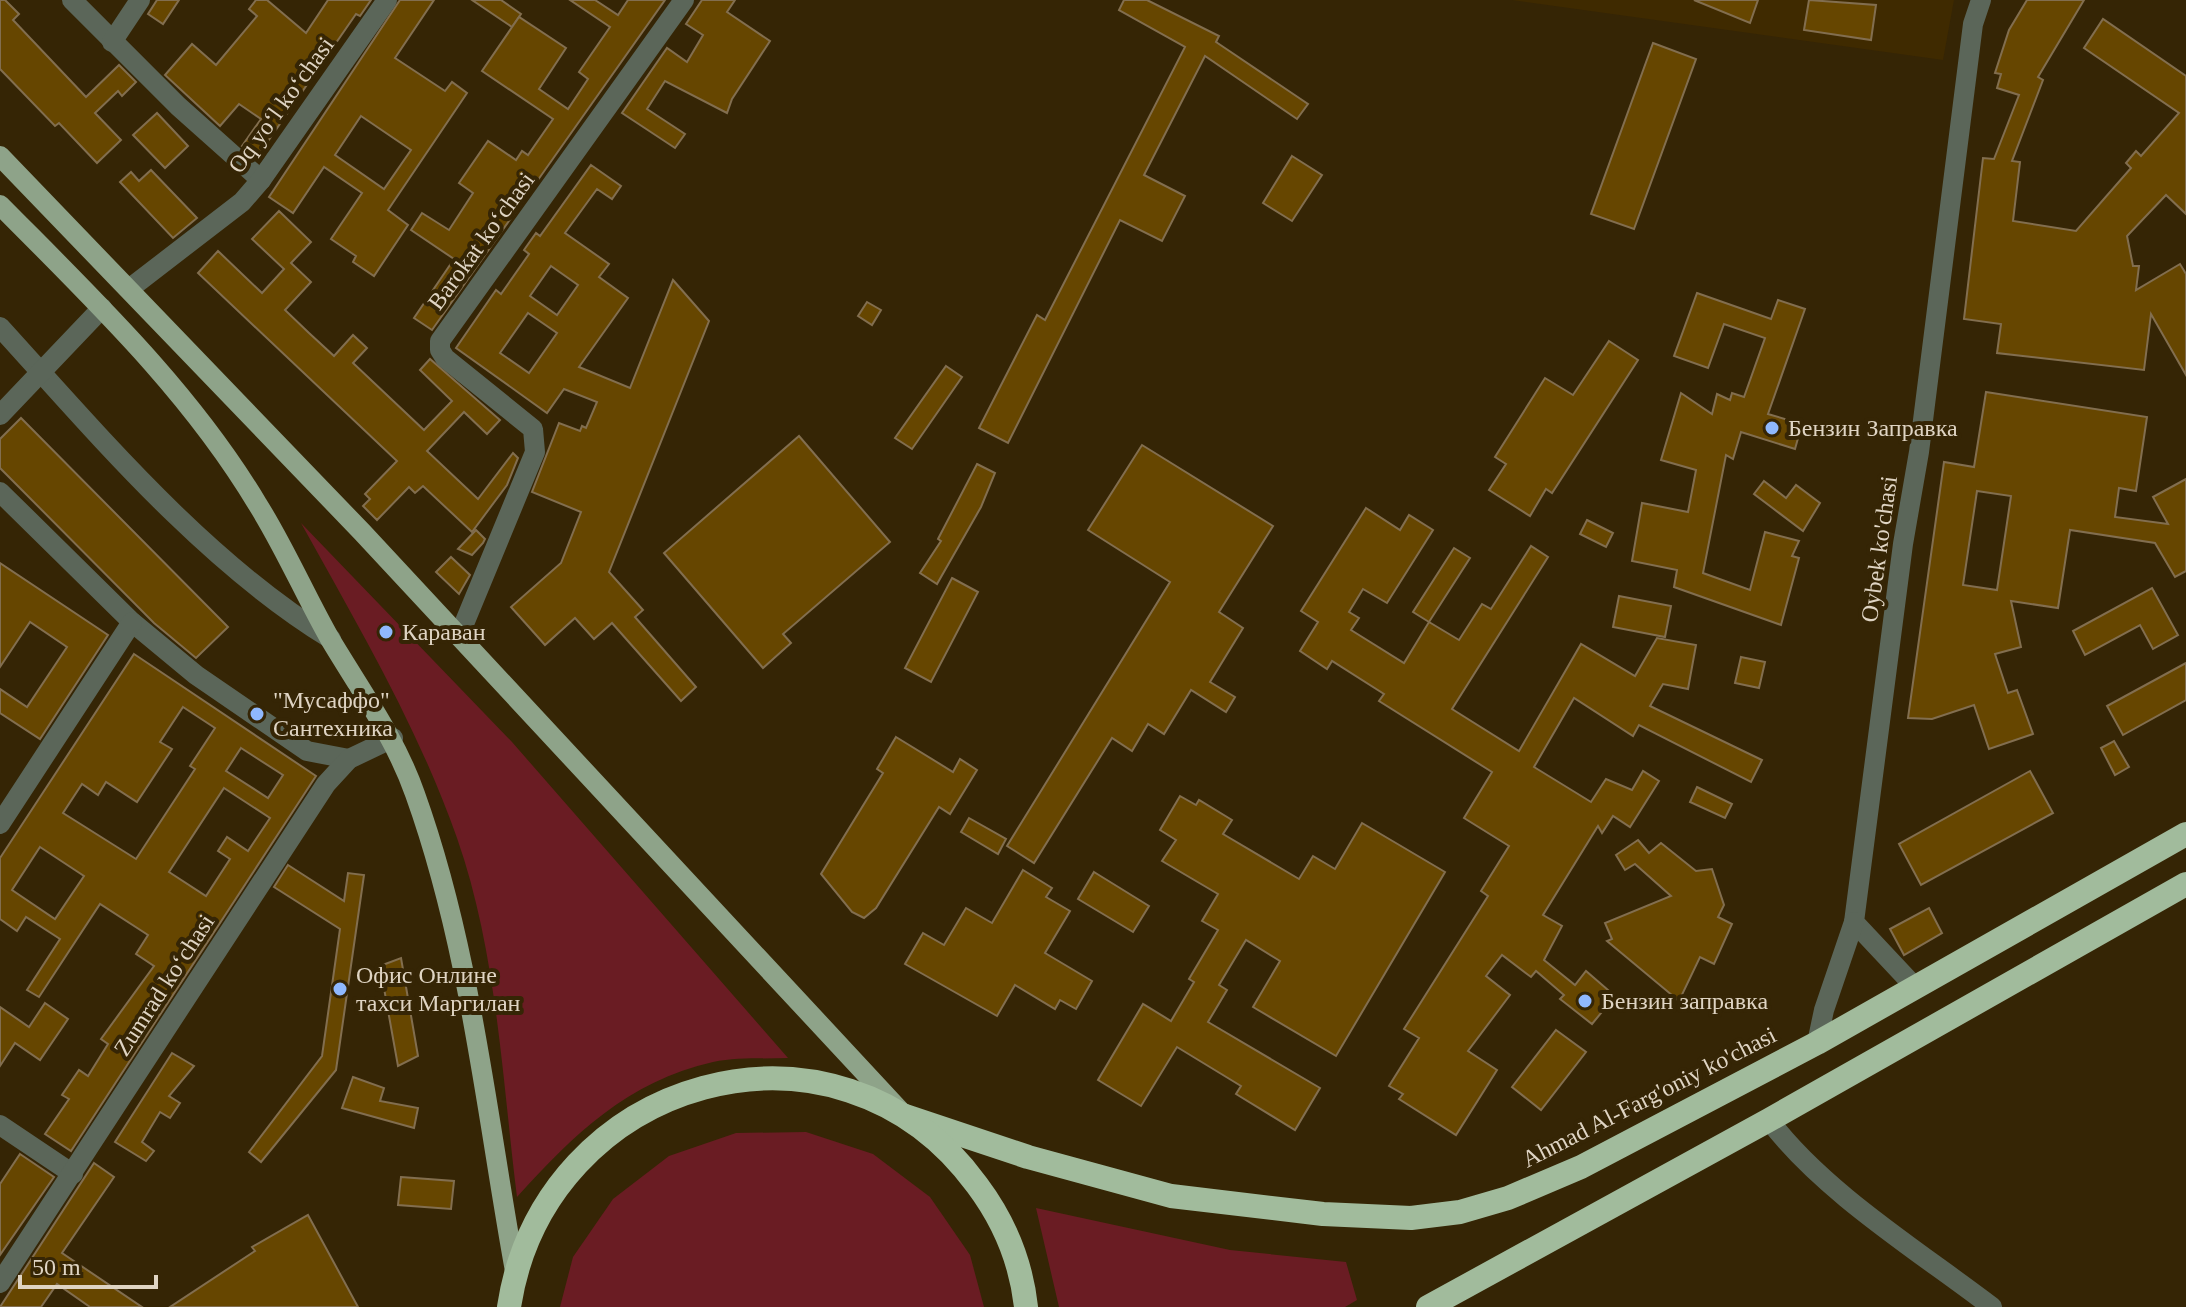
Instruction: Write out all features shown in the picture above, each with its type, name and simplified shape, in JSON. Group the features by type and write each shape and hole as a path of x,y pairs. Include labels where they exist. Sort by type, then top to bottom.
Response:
{"highway":[{"name":"Ahmad Al-Farg'oniy ko'chasi","path":"905,1116 1028,1157 1171,1196 1308,1213 1411,1218 1460,1212 1508,1198 1581,1167 1817,1043 2186,834"},
{"path":"1428,1307 1769,1120 2186,884"},
{"path":"509,1307 515,1271 542,1207 585,1152 640,1111 705,1085 774,1077 842,1088 905,1116 958,1159 998,1213 1022,1277 1026,1307"}],"main road":[{"path":"0,156 459,636 905,1116"},
{"path":"0,205 102,308 190,407 241,480 331,639 393,738 415,793 462,954 515,1271"}],"street":[{"path":"72,0 112,42 261,180"},
{"path":"112,42 140,0"},
{"name":"Oq yoʻl koʻchasi","path":"129,289 242,202 261,180 387,0"},
{"name":"Barokat koʻchasi","path":"459,636 535,452 533,429 445,358 440,350 440,341 684,0"},
{"name":"Oybek ko'chasi","path":"1817,1043 1824,1010 1854,922 1903,544 1919,452 1973,24 1981,0"},
{"path":"0,415 102,308"},
{"path":"0,327 203,542 278,607 331,639"},
{"path":"0,492 132,622 196,675 307,751 349,759"},
{"path":"0,824 132,622"},
{"name":"Zumrad koʻchasi","path":"0,1283 326,784 349,759 393,738"},
{"path":"1854,922 1915,987"},
{"path":"1769,1120 1791,1150 1992,1307"},
{"path":"0,1125 73,1174"}],"shaded area":[{"path":"1512,0 1954,0 1943,60"},
{"path":"301,523 512,742 788,1058 713,1062 654,1082 604,1113 581,1132 517,1197 490,970 457,838 406,717"},
{"path":"806,1132 873,1154 930,1197 970,1255 984,1307 560,1307 573,1257 613,1199 669,1156 736,1133"},
{"path":"1036,1208 1230,1250 1346,1262 1357,1300 1345,1307 1059,1307"}],"building":[{"path":"0,0 5,0 19,14 13,20 86,97 119,65 136,82 122,96 118,91 95,113 121,140 97,163 59,123 55,126 0,69"},
{"path":"157,0 179,0 163,24 148,14"},
{"path":"256,0 267,0 306,33 328,0 371,0 360,16 356,14 257,157 242,146 261,119 239,104 220,126 165,75 192,44 216,65 257,16 249,9"},
{"path":"400,0 434,0 395,58 445,91 452,82 467,93 388,210 408,225 374,276 353,262 356,256 331,239 362,193 324,167 293,213 269,197","holes":["361,116 411,150 384,189 335,155"]},
{"path":"472,0 501,0 521,14 512,27"},
{"path":"570,0 595,0 618,15 628,0 665,0 432,330 414,318 454,259 411,230 422,213 449,230 473,193 459,183 488,141 516,160 522,151 528,155 553,119 482,71 519,17 566,48 539,89 568,109 588,79 579,72 610,27"},
{"path":"702,0 735,0 727,12 770,41 732,99 727,113 665,81 647,109 685,134 675,148 622,113 667,48 687,62 703,35 686,24"},
{"path":"1124,0 1147,0 1219,36 1216,42 1308,104 1297,119 1205,56 1144,175 1185,196 1162,241 1120,220 1008,443 979,428 1037,315 1045,320 1185,47 1119,10"},
{"path":"1694,0 1758,0 1750,23"},
{"path":"1809,0 1876,5 1871,40 1804,30"},
{"path":"2027,0 2084,0 2038,77 2043,80 2012,161 2020,162 2013,221 2076,231 2131,168 2126,163 2136,151 2141,156 2179,113 2084,48 2103,19 2186,76 2186,214 2166,195 2127,236 2133,266 2139,266 2136,290 2180,264 2186,274 2186,375 2151,314 2144,370 1997,353 2001,324 1964,319 1983,158 1994,159 2019,95 1997,88 2001,74 1995,73 2009,30"},
{"path":"1653,43 1696,59 1634,229 1591,214"},
{"path":"157,113 188,146 165,168 133,135"},
{"path":"1292,156 1322,175 1292,221 1263,203"},
{"path":"591,165 621,186 612,199 597,189 565,233 609,264 599,277 628,298 579,367 630,388 673,280 709,321 609,572 643,610 635,617 696,687 681,701 612,623 594,639 575,618 545,645 511,607 561,563 581,512 532,492 559,423 580,431 582,426 586,428 597,402 564,389 547,413 456,348 496,290 501,294 529,254 524,250 536,233 540,236","holes":["551,266 578,285 557,315 530,296","528,313 557,333 529,373 500,353"]},
{"path":"151,170 197,218 173,238 120,182 131,172 139,181"},
{"path":"279,211 311,242 291,263 311,282 285,310 309,333 334,356 353,335 367,348 353,363 424,430 452,401 420,370 430,359 500,420 487,434 464,412 427,451 478,499 513,453 518,458 507,485 472,532 423,486 415,493 409,487 377,520 363,506 370,499 365,494 397,461 198,273 218,251 262,293 284,269 252,239"},
{"path":"1697,293 1771,319 1778,300 1805,309 1768,414 1802,424 1795,449 1741,432 1733,459 1726,455 1703,573 1750,590 1765,532 1799,541 1792,556 1799,558 1781,625 1674,587 1677,570 1632,561 1642,503 1688,512 1696,470 1661,460 1681,393 1712,414 1717,394 1730,400 1732,393 1744,397 1765,338 1724,324 1708,368 1674,356"},
{"path":"867,302 881,310 872,325 858,316"},
{"path":"1609,341 1638,360 1552,493 1546,489 1530,516 1489,490 1506,464 1495,457 1545,378 1573,395"},
{"path":"946,366 962,377 912,449 895,438"},
{"path":"1986,392 2147,417 2136,491 2119,488 2115,517 2168,524 2153,497 2186,479 2186,571 2175,577 2155,543 2070,530 2058,608 2011,601 2021,647 1995,654 2008,693 2017,690 2033,734 1989,749 1974,705 1932,719 1908,718 1944,462 1974,467","holes":["1977,491 2011,496 1997,590 1963,585"]},
{"path":"21,418 228,627 196,658 154,623 0,468 0,439"},
{"path":"799,436 890,542 783,634 791,643 763,668 664,553"},
{"path":"1142,445 1273,526 1219,612 1243,628 1210,682 1235,697 1226,712 1191,690 1164,734 1148,724 1132,751 1112,738 1034,863 1007,846 1170,582 1088,530"},
{"path":"977,464 995,473 981,507 937,584 920,573 941,541 938,539"},
{"path":"1764,481 1786,498 1796,485 1820,503 1803,531 1754,494"},
{"path":"1366,508 1400,530 1409,515 1433,530 1387,603 1363,589 1349,612 1359,618 1351,630 1404,663 1429,622 1459,640 1482,604 1491,609 1531,546 1548,557 1452,709 1519,751 1581,644 1635,676 1657,638 1696,645 1688,689 1663,684 1650,706 1762,760 1751,782 1639,725 1633,736 1574,698 1534,767 1591,802 1606,779 1632,790 1643,771 1659,781 1630,827 1613,816 1602,833 1598,826 1543,915 1562,926 1544,960 1575,985 1586,971 1615,996 1592,1024 1560,999 1564,995 1536,971 1531,977 1502,955 1486,976 1510,995 1468,1051 1497,1070 1456,1135 1399,1099 1403,1094 1389,1086 1419,1038 1404,1029 1488,896 1481,891 1509,846 1464,818 1492,772 1379,701 1384,694 1332,661 1327,669 1300,651 1318,622 1301,611"},
{"path":"1587,520 1613,533 1606,547 1580,534"},
{"path":"476,530 485,539 472,555 458,549"},
{"path":"1454,548 1470,558 1429,622 1413,612"},
{"path":"451,557 470,575 459,594 436,572"},
{"path":"0,563 108,635 40,739 0,713 0,689 27,707 67,647 30,622 0,667"},
{"path":"952,578 978,592 931,682 905,668"},
{"path":"2152,588 2178,635 2153,649 2140,625 2085,655 2073,631"},
{"path":"1619,596 1671,606 1665,637 1613,627"},
{"path":"134,654 316,776 71,1151 45,1134 69,1099 62,1095 79,1070 88,1076 108,1044 101,1039 154,966 136,954 148,935 100,904 39,997 27,990 60,939 26,917 17,931 0,919 0,858","holes":["183,707 215,728 190,766 195,769 136,859 63,813 82,784 98,795 106,782 137,802 172,749 160,742","241,748 283,775 268,798 226,771","224,788 270,818 248,851 227,837 218,851 230,859 206,896 169,872","40,847 84,876 55,919 12,890"]},
{"path":"1741,657 1765,662 1759,688 1735,683"},
{"path":"2186,663 2186,700 2123,735 2107,706"},
{"path":"896,737 953,772 960,759 977,770 950,814 939,807 876,908 864,918 852,912 821,874 883,773 877,769"},
{"path":"2114,741 2129,767 2115,775 2101,748"},
{"path":"2030,771 2053,813 1921,885 1899,844"},
{"path":"1697,787 1732,804 1725,818 1690,802"},
{"path":"1180,796 1196,805 1199,800 1232,820 1223,834 1299,879 1313,856 1335,869 1362,823 1445,872 1336,1056 1253,1007 1280,961 1246,940 1219,985 1227,990 1208,1022 1320,1088 1295,1130 1236,1094 1241,1086 1177,1047 1141,1106 1098,1080 1143,1004 1171,1021 1194,982 1189,979 1218,930 1202,921 1218,894 1162,861 1176,840 1160,830"},
{"path":"969,818 1006,839 998,854 961,832"},
{"path":"1638,840 1649,853 1661,843 1696,871 1712,869 1724,905 1718,917 1732,924 1714,964 1700,957 1679,1001 1607,941 1612,939 1605,923 1671,896 1635,864 1625,870 1616,855"},
{"name":"Офис Онлине тахси Маргилан","path":"288,865 344,901 348,873 364,875 336,1070 261,1162 249,1152 322,1056 340,929 274,887"},
{"path":"1023,870 1052,888 1046,897 1070,911 1045,953 1092,981 1076,1009 1060,1000 1055,1009 1015,985 997,1016 905,964 923,933 944,945 966,908 992,923"},
{"path":"1094,872 1149,906 1133,932 1078,899"},
{"path":"1929,908 1942,933 1904,955 1890,929"},
{"path":"401,958 418,1056 398,1066 380,966"},
{"path":"45,1003 68,1019 40,1060 15,1043 0,1066 0,1007 29,1027"},
{"path":"1556,1030 1586,1052 1541,1110 1512,1087"},
{"path":"172,1053 194,1066 169,1096 180,1103 170,1118 160,1112 142,1142 154,1151 146,1161 115,1142"},
{"path":"353,1077 384,1088 380,1101 418,1108 414,1128 342,1108"},
{"path":"20,1154 54,1177 0,1255 0,1184"},
{"path":"94,1163 114,1177 62,1253 142,1307 90,1307 57,1284 41,1307 0,1307"},
{"path":"401,1177 454,1181 451,1209 398,1205"},
{"path":"308,1215 358,1307 170,1307 255,1251 252,1247"}],"place":[{"name":"Бензин Заправка","path":"1772,428"},
{"name":"Караван","path":"386,632"},
{"name":"\"Мусаффо\" Сантехника","path":"257,714"},
{"name":"Офис Онлине тахси Маргилан","path":"340,989"},
{"name":"Бензин заправка","path":"1585,1001"}]}
